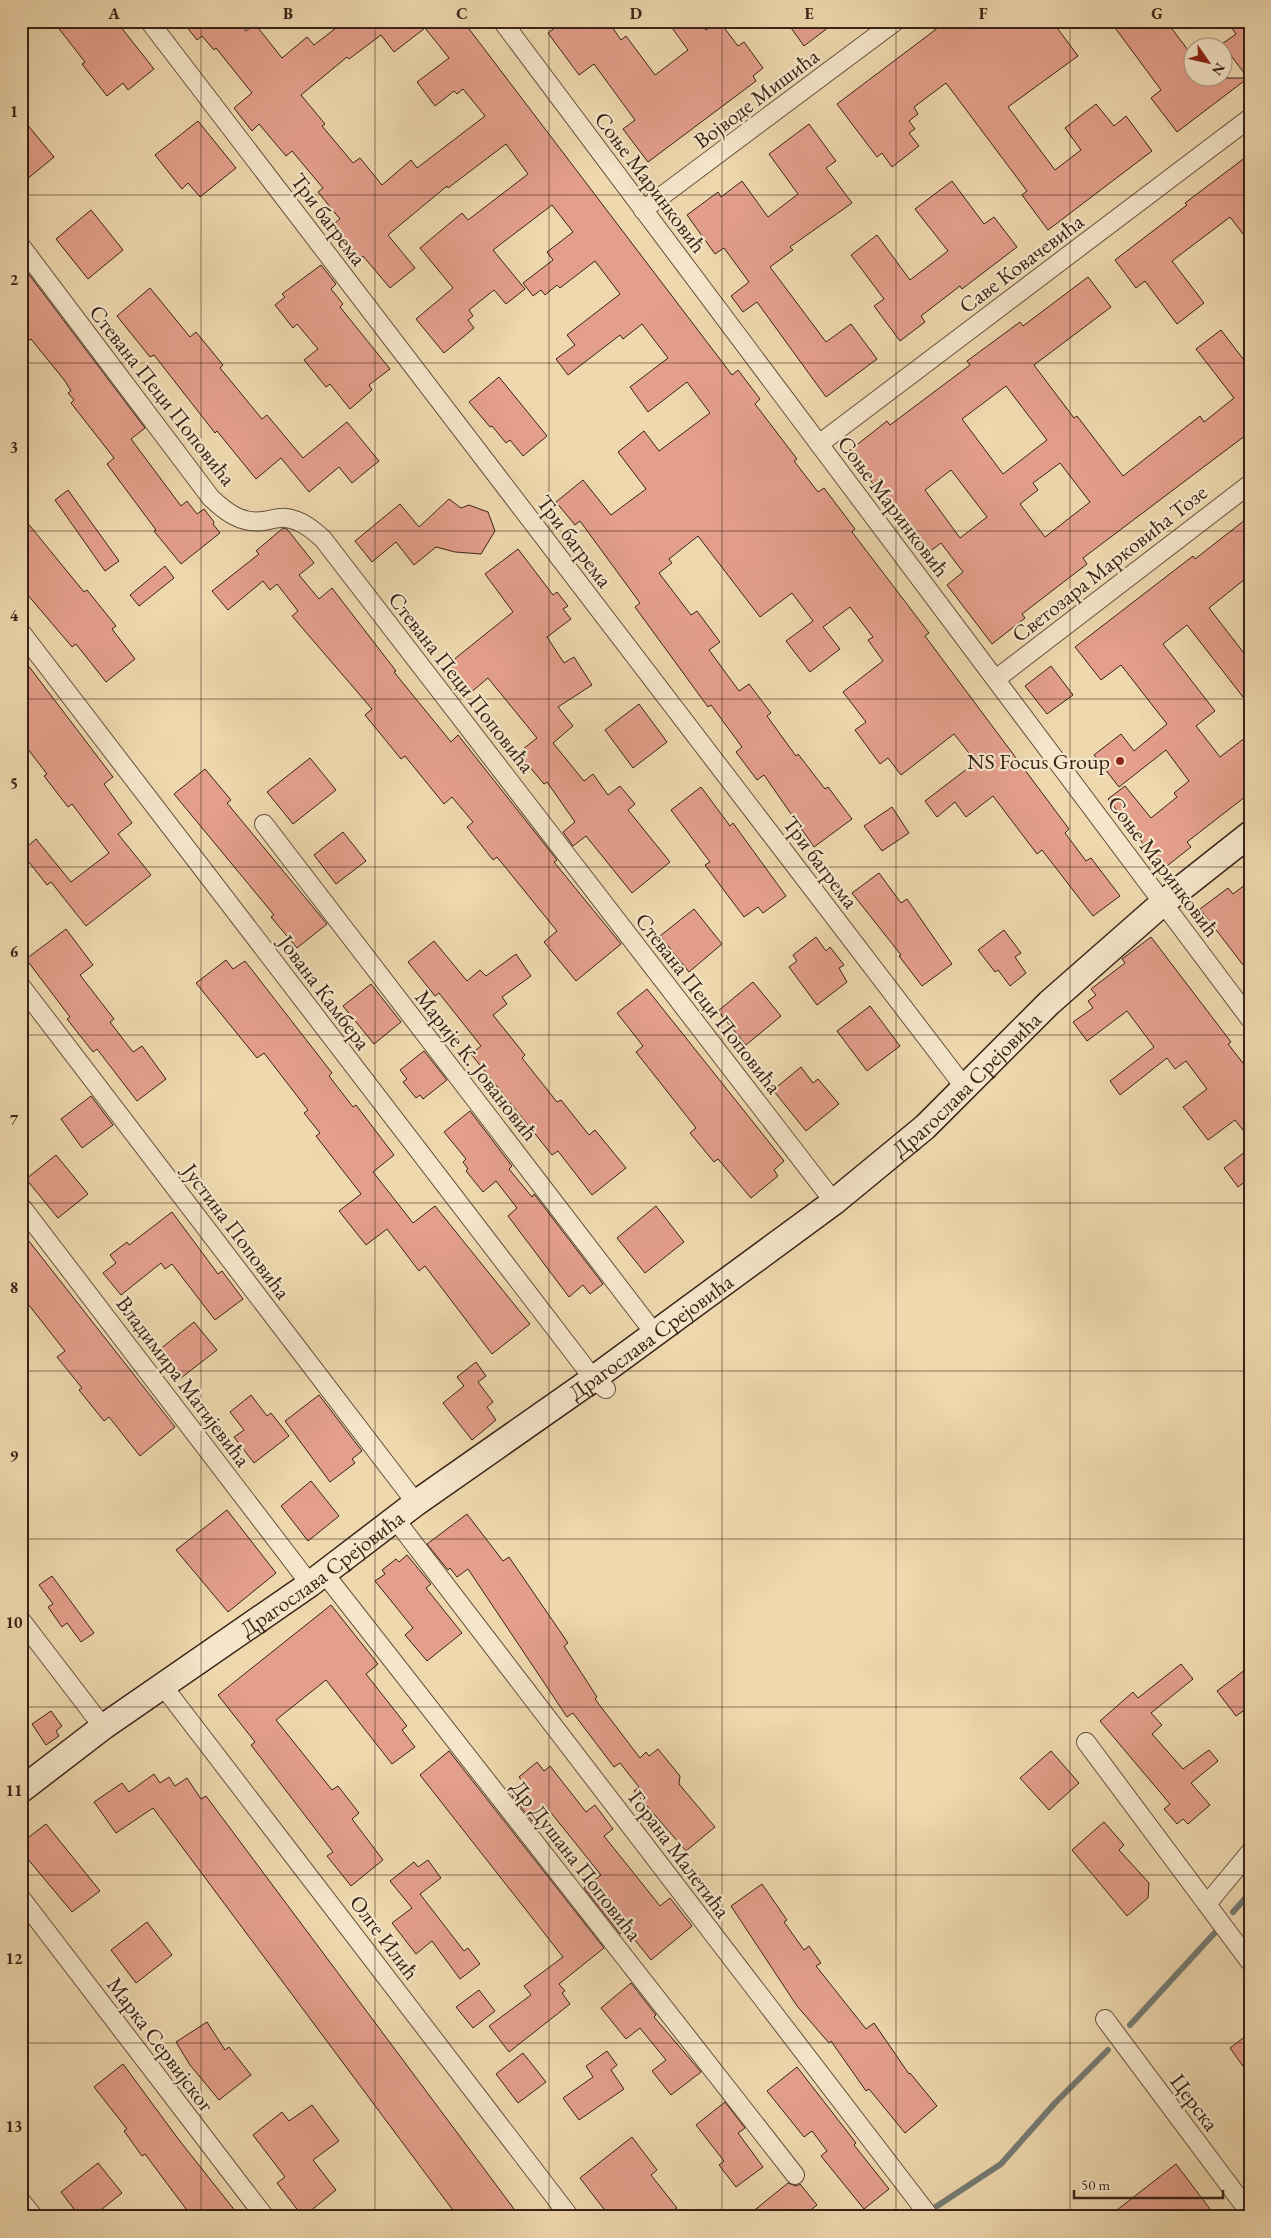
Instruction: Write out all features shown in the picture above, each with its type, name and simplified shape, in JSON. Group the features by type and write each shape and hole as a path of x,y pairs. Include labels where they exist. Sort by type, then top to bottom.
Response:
{"street":[{"name":"Три багрема","path":"149,21 965,1088"},
{"name":"Соње Маринковић","path":"502,21 1250,1018"},
{"name":"Војводе Мишића","path":"643,210 896,21"},
{"name":"Саве Ковачевића","path":"819,444 1250,118"},
{"name":"Стевана Пеци Поповића","path":"21,246 206,490 227,513 243,520 258,522 285,518 306,524 323,539 834,1202"},
{"name":"Светозара Марковића Тозе","path":"996,679 1250,484"},
{"name":"Јована Камбера","path":"21,632 600,1384"},
{"name":"Марије К. Јовановић","path":"264,824 655,1334"},
{"name":"Драгослава Срејовића","path":"21,1790 103,1727 317,1578 416,1503 600,1384 655,1334 834,1202 925,1127 1049,1003 1164,902 1250,834"},
{"name":"Јустина Поповића","path":"21,986 416,1503"},
{"name":"Владимира Матијевића","path":"21,1206 317,1578"},
{"name":"Горана Малетића","path":"395,1520 930,2217"},
{"name":"Др Душана Поповића","path":"317,1578 795,2174"},
{"path":"21,1620 103,1727"},
{"name":"Олге Илић","path":"163,1686 570,2217"},
{"path":"1086,1742 1250,1962"},
{"path":"1207,1904 1250,1852"},
{"name":"Марка Сервијског","path":"21,1898 265,2217"},
{"name":"Церска","path":"1105,2019 1250,2213"},
{"path":"21,2201 34,2217"}],"building":[{"path":"53,21 116,21 154,69 128,90 123,83 107,96 82,64 85,62"},
{"path":"182,21 238,21 246,31 255,24 282,58 307,37 314,45 345,21 463,21 732,375 738,370 760,399 755,404 797,459 794,461 818,492 824,488 855,529 852,532 929,633 925,636 1069,829 1065,833 1086,861 1091,858 1120,896 1093,916 1042,850 1037,854 993,796 966,817 955,802 937,817 925,801 976,762 954,734 901,775 888,758 880,764 855,730 866,722 843,692 883,661 868,640 873,637 850,607 823,627 840,649 810,672 786,641 813,621 792,593 760,617 698,536 669,559 672,563 659,573 691,615 697,611 720,642 709,650 739,691 749,684 771,713 767,716 796,756 798,754 825,789 828,787 852,819 814,847 764,775 757,780 736,752 742,747 711,705 708,707 635,607 640,603 580,521 575,525 556,502 583,480 611,515 646,489 618,452 644,431 659,451 710,413 687,382 648,412 630,387 668,358 642,324 623,339 620,335 568,375 556,359 575,345 567,335 620,294 595,261 560,288 557,285 545,295 541,290 533,296 523,283 553,260 547,252 573,232 552,205 493,250 525,289 506,304 494,290 469,310 473,316 468,320 474,328 444,353 416,319 453,288 420,248 462,213 468,220 528,174 506,144 448,188 447,186 388,235 415,268 390,288 363,256 359,259 331,226 340,219 318,192 323,188 292,151 286,156 259,124 252,131 234,108 252,93 216,48 214,50 202,36 197,40","holes":["425,28 449,58 417,82 435,106 454,91 457,94 463,89 485,116 417,168 411,160 382,185 360,158 353,163 322,126 325,124 301,95 347,57 349,59 381,35 394,52"]},
{"path":"564,21 608,21 621,40 626,36 655,75 688,50 667,21 699,21 706,30 719,21 738,46 744,42 763,68 753,76 756,81 648,162 623,129 635,120 594,64 579,75 548,33"},
{"path":"786,21 837,21 804,46"},
{"path":"947,21 1052,21 1078,56 1008,107 1055,170 1081,150 1065,128 1096,104 1114,126 1126,116 1152,151 1048,230 1022,195 1027,191 946,83 914,107 918,114 909,121 915,129 909,133 919,146 892,167 882,153 877,157 837,104"},
{"path":"1110,21 1166,21 1184,45 1184,88 1234,88 1234,78 1248,78 1177,132 1151,98 1161,90"},
{"path":"1227,21 1250,21 1250,80 1234,59 1234,38 1230,38 1236,34"},
{"path":"21,117 54,157 21,184"},
{"path":"198,121 236,168 200,197 188,183 182,189 155,155"},
{"path":"809,124 836,161 826,168 852,203 790,247 793,250 770,267 826,342 851,324 877,359 826,397 757,302 743,312 731,296 749,282 724,248 715,254 687,215 718,192 721,197 742,181 768,217 798,194 769,154"},
{"path":"1250,154 1250,243 1230,217 1172,261 1204,303 1177,324 1145,281 1136,288 1115,260 1187,205 1185,203"},
{"path":"952,181 984,224 994,217 1017,247 962,289 960,286 921,316 925,322 900,341 874,306 884,299 851,255 877,235 910,280 948,251 915,209"},
{"path":"91,210 123,250 88,279 56,239"},
{"path":"21,264 145,428 131,439 181,506 187,501 197,514 204,509 220,533 181,564 154,531 156,530 107,464 114,458 71,403 74,400 68,393 71,391 65,381 31,339 21,346"},
{"path":"321,265 336,284 331,289 343,304 340,307 390,369 369,385 372,390 350,409 330,384 326,387 304,360 318,349 297,324 293,328 275,305 285,297 282,294"},
{"path":"1088,277 1111,307 1034,365 1074,418 1077,416 1123,476 1200,416 1204,422 1234,398 1196,349 1221,330 1250,368 1250,432 1083,558 1087,564 1022,614 1025,618 992,644 947,585 963,572 941,543 925,555 909,534 913,531 877,483 874,485 849,451 887,421 890,425 970,365 967,361 1020,322 1023,326","holes":["1006,386 1047,440 1003,474 962,419","1060,463 1090,502 1045,537 1020,504 1038,490 1033,483","951,470 987,517 960,538 925,490"]},
{"path":"150,288 190,337 196,332 223,365 220,368 262,419 267,415 303,458 347,422 379,461 352,483 339,467 309,492 281,458 256,479 217,431 215,433 154,355 150,357 117,316"},
{"path":"499,377 547,436 523,456 510,440 506,443 492,426 490,427 469,402"},
{"path":"68,490 119,561 105,571 55,500"},
{"path":"449,499 461,508 469,505 488,512 495,531 481,554 455,552 436,547 414,565 396,542 372,562 355,541 400,504 419,527"},
{"path":"21,515 84,592 87,590 116,626 112,629 135,659 106,682 76,644 72,647 21,587"},
{"path":"1250,516 1250,575 1209,608 1250,661 1250,706 1187,625 1163,644 1215,711 1196,726 1220,757 1250,734 1250,793 1187,842 1191,847 1163,869 1108,799 1125,786 1151,818 1177,797 1174,793 1189,781 1166,750 1119,787 1094,755 1121,734 1134,751 1167,724 1121,665 1101,680 1075,647 1193,556 1195,559"},
{"path":"283,528 287,529 314,563 299,575 319,599 332,588 396,671 394,672 451,742 458,735 557,860 554,862 621,944 576,981 544,942 557,931 497,857 493,860 467,827 473,822 452,797 444,804 405,756 401,759 365,715 372,709 292,616 298,611 277,584 270,590 263,581 228,610 212,591 259,554 256,551"},
{"path":"518,549 553,595 557,592 568,606 563,609 571,619 547,637 564,663 574,657 592,685 558,707 573,726 553,743 584,781 593,774 608,795 620,786 635,804 628,810 670,862 632,893 586,836 573,846 563,832 575,822 547,782 544,784 518,753 537,738 488,678 470,693 447,665 513,612 485,574"},
{"path":"165,566 174,578 139,606 130,595"},
{"path":"21,656 113,777 104,784 132,823 118,834 151,875 86,926 51,882 47,885 21,852 36,839 71,882 109,853 72,804 68,807 44,776 47,774 21,740"},
{"path":"1051,666 1073,695 1047,714 1025,686"},
{"path":"639,704 667,742 633,768 605,730"},
{"path":"310,758 336,790 293,824 267,792"},
{"path":"205,769 231,800 227,803 327,924 297,948 271,917 274,915 174,794"},
{"path":"701,787 730,826 733,823 786,896 763,913 758,907 744,917 705,865 710,862 671,810"},
{"path":"892,807 909,833 882,851 864,826"},
{"path":"343,832 366,861 336,884 314,855"},
{"path":"879,873 901,903 907,899 952,964 922,986 899,956 901,955 852,893"},
{"path":"1250,881 1250,974 1200,909 1228,888 1233,894"},
{"path":"694,909 722,944 689,972 660,936"},
{"path":"66,929 93,965 80,975 114,1019 110,1022 133,1052 142,1046 166,1079 137,1101 97,1049 93,1052 67,1019 70,1017 26,959"},
{"path":"1004,930 1021,953 1015,957 1026,973 1010,986 998,970 995,972 978,950"},
{"path":"816,937 826,951 830,947 844,965 839,968 847,982 817,1005 789,967 797,961 793,955"},
{"path":"1151,937 1231,1042 1228,1044 1250,1072 1250,1139 1235,1120 1208,1140 1183,1107 1207,1089 1186,1061 1175,1069 1167,1058 1120,1095 1110,1081 1154,1047 1127,1011 1087,1041 1073,1022 1093,1008 1088,1001 1096,995 1091,989 1125,963 1122,959"},
{"path":"434,941 467,981 480,970 486,976 516,954 531,976 502,997 507,1004 493,1015 525,1055 522,1058 557,1102 561,1100 589,1135 595,1130 626,1168 592,1195 558,1151 552,1155 471,1054 481,1046 439,993 435,996 408,962"},
{"path":"226,960 233,969 245,961 332,1073 329,1076 353,1107 356,1105 394,1155 373,1172 413,1223 435,1206 530,1324 492,1354 425,1266 419,1271 387,1229 366,1245 339,1211 361,1194 316,1136 320,1133 304,1113 308,1110 264,1053 257,1058 196,983"},
{"path":"753,982 781,1016 746,1045 718,1011"},
{"path":"371,984 401,1022 374,1044 343,1006"},
{"path":"647,989 784,1161 774,1170 778,1176 751,1198 718,1159 714,1162 690,1133 696,1128 636,1052 643,1046 617,1013"},
{"path":"870,1006 900,1046 867,1071 837,1031"},
{"path":"424,1051 447,1080 423,1099 420,1095 416,1098 403,1082 407,1079 400,1070"},
{"path":"801,1067 813,1083 818,1079 839,1104 806,1131 773,1090"},
{"path":"91,1096 113,1125 82,1148 61,1119"},
{"path":"470,1111 512,1166 509,1169 532,1197 534,1194 603,1284 590,1294 583,1285 569,1297 508,1216 517,1208 496,1181 483,1192 466,1171 468,1169 463,1162 466,1159 444,1132"},
{"path":"1250,1148 1250,1178 1238,1187 1224,1168"},
{"path":"56,1155 88,1194 58,1218 26,1179"},
{"path":"656,1206 684,1242 645,1273 617,1238"},
{"path":"172,1212 218,1274 222,1271 243,1299 215,1320 172,1264 165,1269 161,1263 121,1295 103,1273 116,1263 110,1255 127,1242 129,1245"},
{"path":"21,1231 175,1427 140,1456 109,1417 104,1421 79,1390 82,1388 57,1357 65,1351 21,1295"},
{"path":"194,1322 217,1350 181,1378 159,1350"},
{"path":"476,1362 486,1376 478,1382 493,1402 487,1407 496,1420 472,1440 443,1403 464,1386 457,1377"},
{"path":"251,1395 267,1416 271,1413 289,1436 254,1463 234,1437 244,1430 230,1412"},
{"path":"319,1395 362,1451 352,1459 355,1463 330,1482 285,1421"},
{"path":"311,1481 339,1516 308,1541 281,1506"},
{"path":"227,1510 276,1573 228,1612 176,1550"},
{"path":"467,1514 503,1561 509,1557 568,1643 564,1646 597,1697 595,1699 640,1758 646,1752 649,1756 658,1749 680,1776 679,1784 715,1827 686,1851 634,1791 639,1787 620,1763 614,1767 573,1713 567,1717 468,1569 457,1577 450,1568 448,1570 427,1544"},
{"path":"407,1555 431,1584 426,1588 462,1633 427,1661 405,1635 413,1628 375,1581 385,1574 382,1570 396,1559 399,1562"},
{"path":"52,1576 94,1633 81,1642 67,1623 62,1627 48,1607 53,1604 39,1585"},
{"path":"331,1605 378,1664 366,1674 407,1726 402,1730 415,1747 392,1764 326,1680 276,1720 332,1790 338,1786 359,1813 352,1819 383,1860 351,1886 327,1856 333,1852 251,1745 255,1742 218,1695"},
{"path":"1181,1664 1193,1679 1151,1713 1162,1725 1152,1734 1183,1769 1209,1750 1218,1761 1191,1783 1210,1805 1188,1824 1183,1819 1177,1824 1164,1809 1170,1804 1100,1721 1133,1692 1138,1698"},
{"path":"1250,1666 1250,1706 1236,1716 1217,1691"},
{"path":"51,1711 62,1726 56,1731 59,1736 46,1745 32,1724"},
{"path":"449,1751 604,1948 559,1984 565,1991 562,1993 570,2004 509,2052 489,2026 531,1995 524,1986 563,1957 420,1775"},
{"path":"1051,1751 1079,1783 1049,1810 1020,1778"},
{"path":"537,1762 544,1771 550,1766 586,1812 595,1805 613,1829 604,1836 660,1906 670,1898 692,1926 651,1960 626,1929 620,1934 584,1888 601,1875 548,1809 532,1821 512,1796 526,1786 519,1777"},
{"path":"154,1774 160,1783 169,1777 175,1786 187,1778 201,1799 206,1796 520,2217 458,2217 153,1808 116,1833 94,1802 122,1783 129,1792"},
{"path":"1104,1822 1124,1845 1119,1850 1149,1883 1148,1898 1127,1916 1072,1850"},
{"path":"46,1824 100,1891 72,1912 21,1851 21,1843"},
{"path":"428,1860 441,1878 420,1894 464,1951 468,1948 480,1964 460,1979 432,1941 416,1954 392,1923 412,1908 390,1881 414,1862 418,1867"},
{"path":"762,1884 787,1920 784,1922 804,1950 809,1946 821,1963 816,1966 866,2029 874,2023 909,2074 937,2106 905,2133 869,2089 866,2091 831,2041 829,2043 797,2006 731,1906"},
{"path":"147,1922 172,1955 136,1983 111,1950"},
{"path":"631,1983 656,2015 654,2017 701,2072 671,2095 652,2071 666,2060 640,2028 626,2039 601,2008"},
{"path":"479,1990 495,2011 473,2028 456,2007"},
{"path":"207,2022 225,2050 229,2047 251,2075 219,2100 190,2065 176,2042"},
{"path":"1250,2033 1250,2076 1230,2048"},
{"path":"607,2051 617,2065 611,2070 624,2089 579,2120 563,2098 593,2077 586,2066"},
{"path":"523,2053 546,2082 518,2103 496,2074"},
{"path":"123,2064 179,2140 240,2217 192,2217 145,2154 142,2156 124,2131 127,2129 94,2087"},
{"path":"797,2067 889,2189 864,2209 821,2156 827,2151 812,2131 804,2137 767,2091"},
{"path":"725,2102 745,2128 738,2133 763,2167 736,2187 719,2165 724,2161 696,2125"},
{"path":"312,2105 339,2141 313,2160 336,2190 303,2217 277,2183 285,2177 253,2135 282,2112 289,2121"},
{"path":"632,2137 657,2170 651,2175 677,2208 665,2217 610,2217 580,2178"},
{"path":"98,2163 122,2193 92,2217 80,2217 61,2192"},
{"path":"1176,2164 1216,2217 1108,2217"},
{"path":"788,2183 796,2186 800,2184 817,2205 802,2217 746,2217"}],"waterway":[{"path":"1233,1912 1250,1893"},
{"path":"1130,2025 1221,1926"},
{"path":"928,2212 1001,2164 1055,2103 1108,2050"}],"place":[{"name":"NS Focus Group","path":"1120,761"}]}
